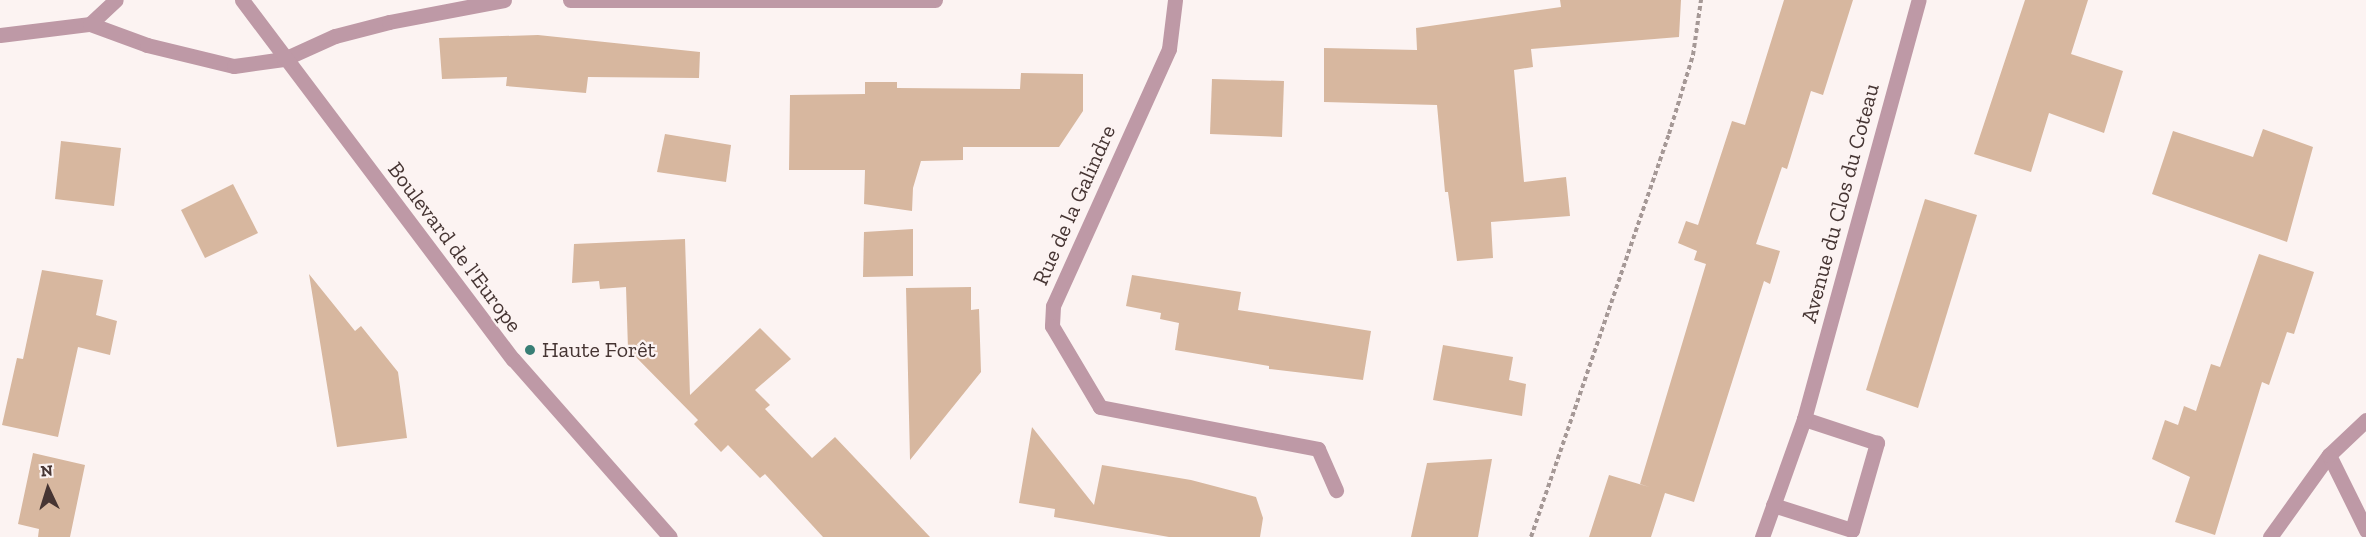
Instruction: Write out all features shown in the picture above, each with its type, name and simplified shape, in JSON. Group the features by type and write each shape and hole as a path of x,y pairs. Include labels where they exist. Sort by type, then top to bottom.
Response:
{"street":[{"path":"90,24 116,0"},
{"name":"Boulevard de l'Europe","path":"242,0 284,59 513,360 670,537"},
{"path":"0,36 90,24 147,45 234,66 284,59 335,36 368,27 504,0"},
{"path":"570,0 934,0"},
{"name":"Rue de la Galindre","path":"1175,0 1169,49 1053,306 1052,326 1100,407 1318,448 1336,490"},
{"name":"Avenue du Clos du Coteau","path":"1762,537 1804,419 1919,0"},
{"path":"1773,505 1852,530 1877,443 1804,419"},
{"path":"2270,537 2329,455 2366,420"},
{"path":"2329,455 2366,530"}],"path":[{"path":"1532,537 1669,134 1693,55 1701,0"}],"building":[{"path":"1560,0 1681,0 1679,37 1531,49 1533,67 1514,70 1524,182 1566,177 1570,216 1491,222 1493,258 1457,261 1448,192 1445,192 1437,105 1324,102 1324,48 1417,50 1416,28 1561,7"},
{"path":"1784,0 1853,0 1823,95 1811,91 1787,169 1782,167 1756,244 1780,251 1770,284 1764,281 1694,502 1665,493 1651,537 1589,537 1609,475 1649,487 1640,484 1706,264 1694,260 1697,251 1678,243 1686,221 1698,225 1732,121 1745,125"},
{"path":"2025,0 2088,0 2071,54 2123,71 2104,133 2049,113 2031,172 1974,154"},
{"path":"538,35 700,52 699,78 588,77 586,93 506,86 507,77 442,79 439,38"},
{"path":"1021,73 1083,74 1083,111 1059,147 963,147 963,160 921,161 913,188 912,211 864,204 865,170 789,170 790,95 865,94 865,82 897,82 897,88 1020,89"},
{"path":"1212,79 1284,81 1282,137 1210,134"},
{"path":"2263,129 2313,147 2287,242 2152,194 2173,131 2253,157"},
{"path":"665,134 731,145 726,182 657,172"},
{"path":"61,141 121,148 114,206 55,199"},
{"path":"233,184 258,233 205,258 181,210"},
{"path":"1925,199 1977,215 1918,408 1866,390"},
{"path":"913,229 913,276 863,277 864,232"},
{"path":"685,239 690,395 760,328 791,359 755,390 770,405 765,409 812,458 835,437 930,537 823,537 765,474 760,478 728,445 721,452 694,424 698,420 628,349 626,287 600,289 599,281 572,283 574,244"},
{"path":"2259,254 2314,272 2294,334 2287,332 2269,385 2262,382 2215,535 2175,522 2190,477 2152,459 2165,420 2178,425 2184,406 2196,411 2211,364 2220,367"},
{"path":"42,270 103,280 96,315 117,321 110,355 78,347 58,437 2,425 17,358 23,359"},
{"path":"309,274 355,331 361,326 398,372 407,438 337,447"},
{"path":"1132,275 1241,292 1238,310 1371,331 1363,380 1269,369 1269,366 1175,350 1179,323 1160,319 1161,313 1126,306"},
{"path":"971,287 971,310 979,309 981,372 910,460 906,288"},
{"path":"1443,345 1513,357 1509,380 1526,384 1522,416 1433,400"},
{"path":"1032,427 1094,505 1102,465 1191,480 1256,497 1263,518 1260,537 1169,537 1054,517 1055,509 1019,503"},
{"path":"33,453 85,465 70,537 38,537 39,529 18,524"},
{"path":"1492,459 1478,537 1411,537 1427,463"}],"place":[{"name":"Haute Forêt","path":"530,350"}]}
